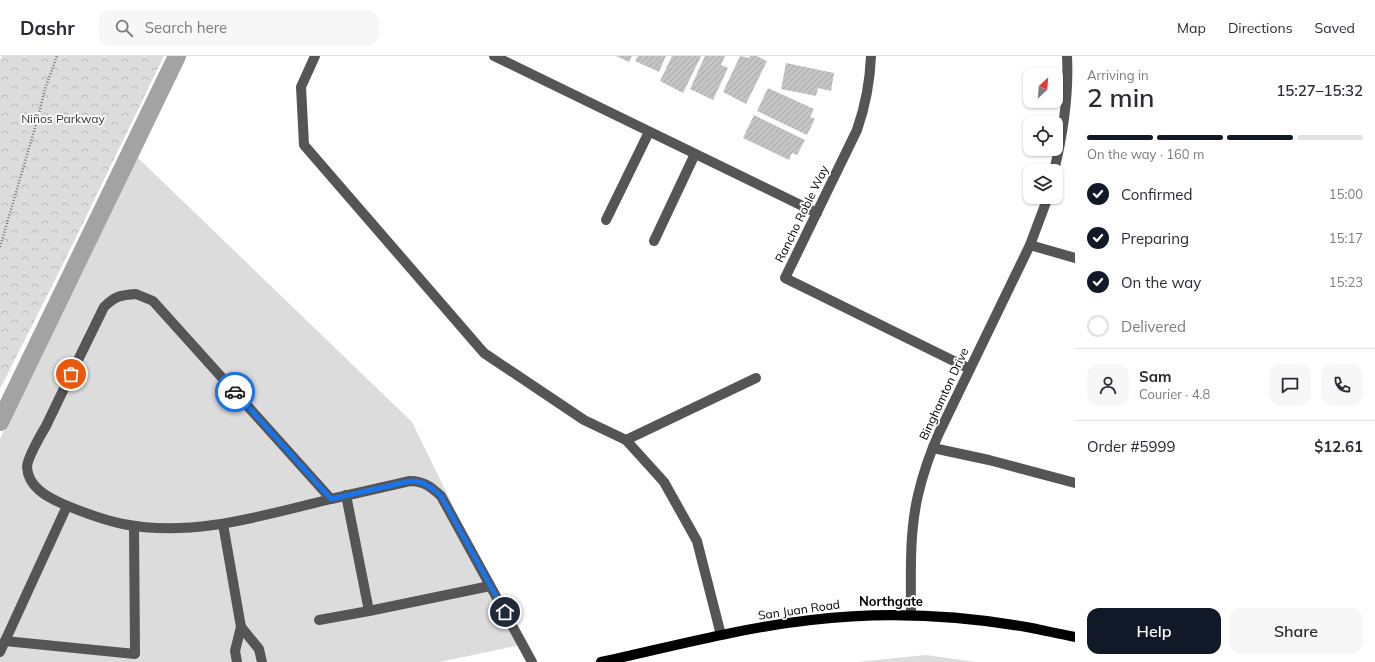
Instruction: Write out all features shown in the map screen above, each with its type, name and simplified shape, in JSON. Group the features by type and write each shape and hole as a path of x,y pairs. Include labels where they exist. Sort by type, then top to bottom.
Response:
{"main road":[{"name":"San Juan Road","path":"601,662 721,635 811,620 863,616 911,615 1007,623 1075,637"}],"street":[{"path":"315,56 301,87 304,144 484,353 584,420 626,440 664,482 697,541 721,635"},
{"path":"494,56 817,213"},
{"name":"Rancho Roble Way","path":"871,56 870,80 858,130 786,278 970,368"},
{"path":"1056,164 1071,69 1067,56"},
{"path":"606,220 649,132"},
{"path":"654,241 695,154"},
{"name":"Binghamton Drive","path":"911,615 912,544 915,511 918,495 932,448 1030,245 1045,204"},
{"path":"1030,245 1075,258"},
{"path":"331,499 153,301 136,294 121,295 112,299 104,306 27,466 29,478 38,490 51,499 80,511 122,524 159,529 223,524 331,499 346,495 410,481 419,481 429,485 441,496 532,662"},
{"path":"626,440 756,378"},
{"path":"932,448 989,460 1075,483"},
{"path":"346,495 370,611"},
{"path":"0,652 67,506"},
{"path":"223,524 241,627 235,651 237,662"},
{"path":"5,641 135,654 134,526"},
{"path":"319,620 490,586"},
{"path":"241,627 259,649 262,662"}],"path":[{"path":"0,247 45,89 57,56"}],"green space":[{"name":"Niños Parkway","path":"2,56 164,56 65,260 0,389 0,60"},
{"path":"134,154 412,422 521,645 440,662 0,662 0,439"},
{"path":"926,655 976,662 857,662"}],"building":[{"path":"616,56 632,56 629,62"},
{"path":"638,56 666,56 659,72 635,61"},
{"path":"672,56 701,56 683,93 660,81"},
{"path":"705,56 725,56 721,65 728,68 713,100 690,89"},
{"path":"740,56 749,58 750,56 757,56 767,61 746,104 723,92"},
{"path":"786,63 834,73 831,91 818,88 816,96 781,89"},
{"path":"768,88 814,109 810,117 815,119 807,135 757,111"},
{"path":"754,115 805,140 797,155 792,153 789,160 743,138"}],"waterway":[{"path":"0,422 177,56"}],"way so far":[{"path":"71,374 104,306 112,299 121,295 136,294 153,301 235,392"}],"district":[{"name":"Northgate","path":"891,601"}],"route":[{"path":"235,392 331,499 410,481 419,481 429,485 441,496 505,612"}]}
